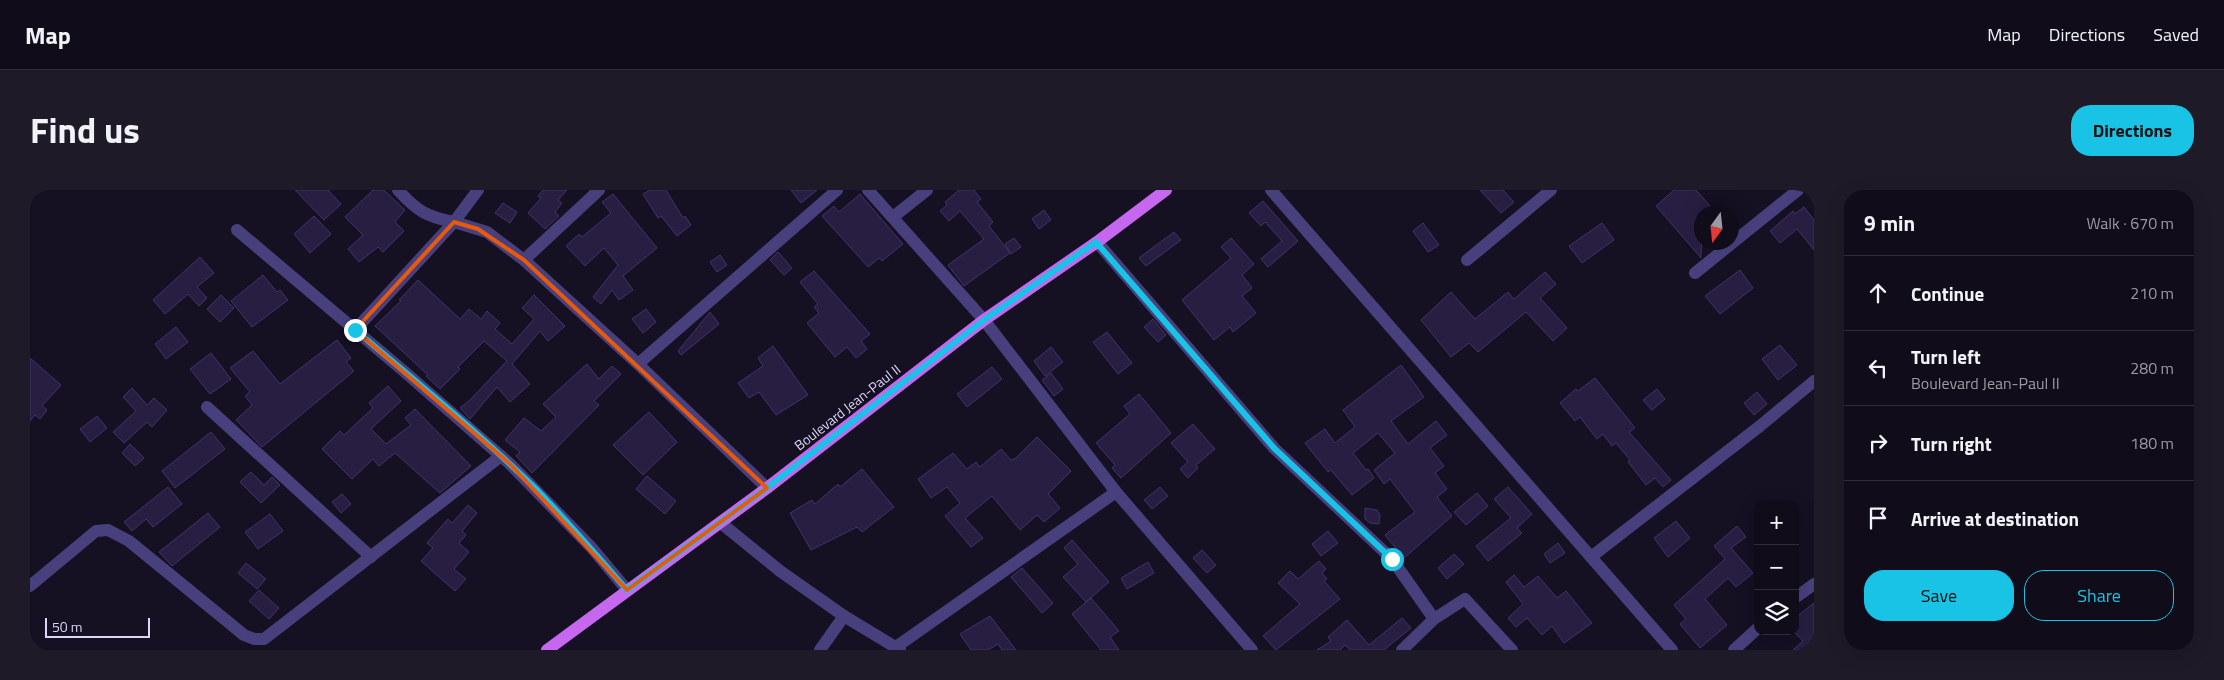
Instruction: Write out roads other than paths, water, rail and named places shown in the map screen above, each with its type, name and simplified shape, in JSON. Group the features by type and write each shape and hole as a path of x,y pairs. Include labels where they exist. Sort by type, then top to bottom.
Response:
{"main road":[{"name":"Boulevard Jean-Paul II","path":"547,650 721,523 984,320 1096,242 1166,190"}],"street":[{"path":"398,190 413,206 424,214 487,232 524,260 638,364 767,488"},
{"path":"355,330 454,222 478,190"},
{"path":"524,260 599,190"},
{"path":"638,364 836,190"},
{"path":"868,190 984,320 1116,492 1252,650"},
{"path":"893,217 927,190"},
{"path":"1272,190 1672,650"},
{"path":"1467,260 1551,190"},
{"path":"1695,273 1798,190"},
{"path":"238,230 501,456 564,519 627,590"},
{"path":"1096,242 1274,448 1392,559 1434,619"},
{"path":"1591,557 1760,426 1814,381"},
{"path":"207,407 371,557"},
{"path":"30,586 96,531 108,530 129,541 244,634 254,639 264,639 501,456"},
{"path":"721,523 780,571 844,616 898,649 1116,492"},
{"path":"1799,595 1814,584"},
{"path":"1402,650 1434,619 1465,599 1512,650"},
{"path":"820,650 844,616"},
{"path":"1734,650 1754,632"}]}
